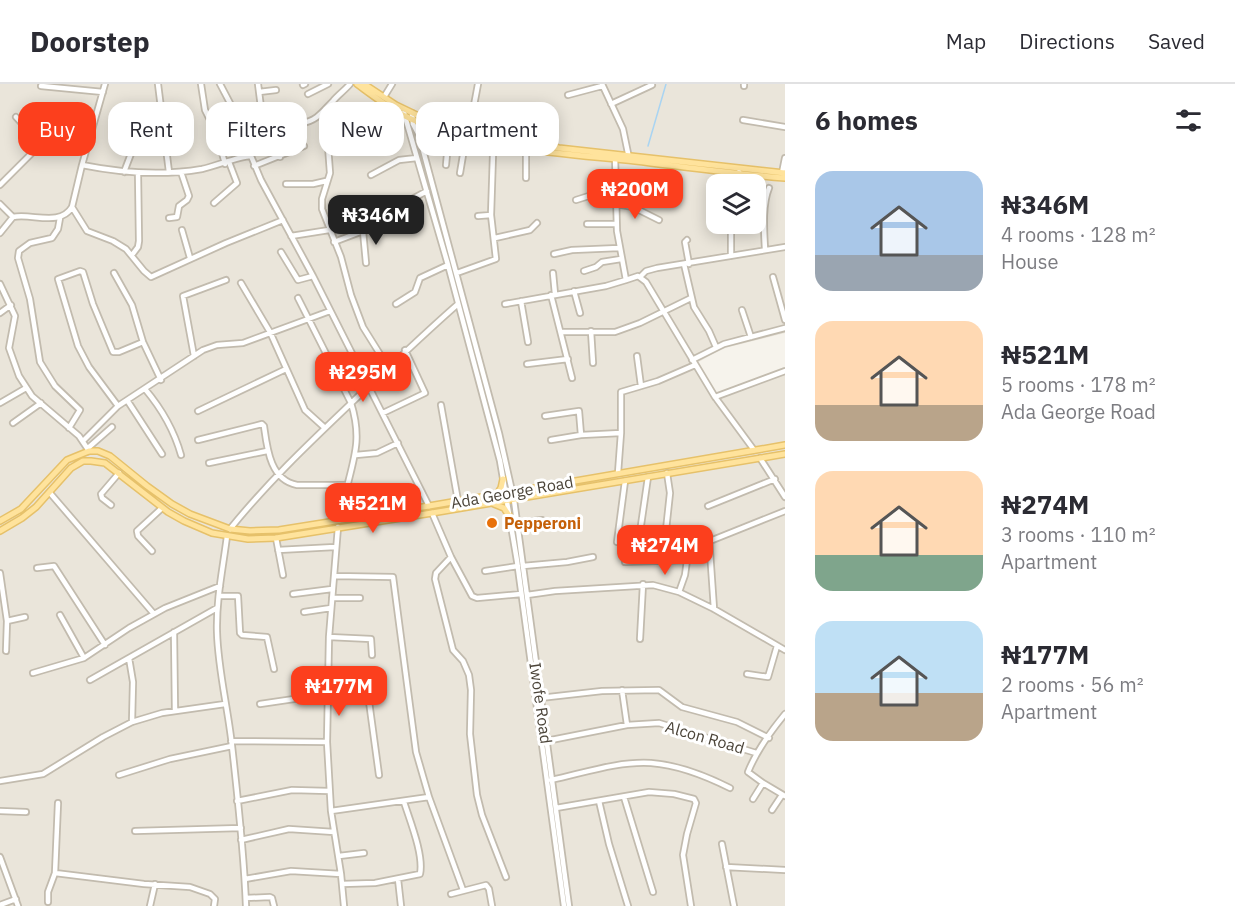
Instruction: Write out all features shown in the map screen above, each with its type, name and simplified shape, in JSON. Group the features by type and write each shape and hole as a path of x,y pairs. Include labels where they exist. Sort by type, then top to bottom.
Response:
{"main road":[{"path":"357,84 381,102"},
{"path":"364,84 392,102"},
{"path":"404,110 414,119"},
{"path":"405,116 414,119"},
{"path":"559,149 615,157"},
{"path":"559,151 784,174"},
{"path":"629,158 738,172 784,174"},
{"name":"Ada George Road","path":"88,449 110,456 147,486 181,509 210,523 230,529 250,531 279,530 429,506 785,445"},
{"path":"0,521 26,505 67,460 88,449"},
{"name":"Ada George Road","path":"0,531 22,518 50,493 71,468 83,461 105,463 162,508 198,528 248,539 276,538 492,504 785,454"},
{"path":"497,494 501,489 503,479"},
{"path":"492,504 504,508 510,517"}],"street":[{"path":"0,204 13,217 60,218 69,213 105,84"},
{"path":"158,84 169,172"},
{"path":"201,84 205,110 237,183 214,203"},
{"path":"220,84 229,102"},
{"path":"254,166 280,157 276,144 263,123 258,84"},
{"path":"308,94 328,84"},
{"path":"307,122 324,113 331,102 350,84"},
{"path":"384,97 392,84"},
{"path":"474,102 478,84"},
{"path":"568,95 602,85 623,129 629,158"},
{"path":"611,104 652,85"},
{"path":"41,86 103,92"},
{"path":"259,92 276,90"},
{"path":"404,112 448,265 503,479 509,492"},
{"path":"411,131 414,119"},
{"path":"414,119 416,125"},
{"path":"743,120 785,127"},
{"path":"81,165 138,173 181,172 227,163 250,155 429,506"},
{"path":"0,184 29,156"},
{"path":"124,171 130,156"},
{"path":"329,156 330,172 322,199 322,209 363,327 388,367"},
{"path":"425,156 506,460 510,501"},
{"path":"446,165 447,156"},
{"path":"460,173 463,156"},
{"path":"457,273 496,259 491,215 493,156"},
{"path":"526,156 526,178"},
{"path":"615,157 616,224 626,280"},
{"path":"371,175 399,160 417,158"},
{"path":"784,174 785,158"},
{"path":"169,218 177,217 179,206 189,196 181,172"},
{"path":"132,255 138,247 139,234 138,173"},
{"path":"286,184 313,184 326,181"},
{"path":"576,201 614,188"},
{"path":"765,249 765,200 769,188"},
{"path":"334,242 363,231 399,206 427,191"},
{"path":"615,204 633,207 659,220"},
{"path":"72,207 87,231 119,244 132,255 144,272 152,277 190,258 283,220"},
{"path":"478,216 491,215"},
{"path":"0,233 13,217"},
{"path":"60,218 58,229 52,238 30,243 21,248 18,258 30,298 40,362 55,386 80,410 69,428"},
{"path":"495,238 530,230 537,223"},
{"path":"587,224 616,224"},
{"path":"182,230 190,258"},
{"path":"291,236 329,230"},
{"path":"363,231 366,263"},
{"path":"731,234 732,256"},
{"path":"687,240 685,242 686,264 692,298 697,314 716,347"},
{"path":"640,277 651,269 785,247"},
{"path":"554,254 572,250 619,248"},
{"path":"281,252 297,279 313,276"},
{"path":"584,271 602,262 621,259"},
{"path":"396,304 415,292 420,278 448,265"},
{"path":"118,406 89,367 81,352 71,328 58,279 83,272 93,304 113,352 119,352 143,342"},
{"path":"114,273 132,305 143,342 161,380"},
{"path":"552,273 553,295 572,378"},
{"path":"505,304 606,286 626,280 631,276 640,277 646,282 664,310 716,397 754,450"},
{"path":"773,277 785,320"},
{"path":"194,356 183,296 226,280"},
{"path":"0,284 16,321 9,348 14,365 26,388 84,440 88,449 112,427"},
{"path":"242,284 270,332 305,410 325,428"},
{"path":"574,291 580,313"},
{"path":"298,298 351,403 358,434 356,455 340,520"},
{"path":"561,332 615,332 640,323 692,298"},
{"path":"521,301 528,342"},
{"path":"230,529 248,506 325,428 405,350 458,304"},
{"path":"0,313 11,305"},
{"path":"741,310 751,337"},
{"path":"84,440 118,406 210,346 243,343 330,311"},
{"path":"618,473 621,433 620,393 694,363 716,347 785,328"},
{"path":"591,332 593,363"},
{"path":"382,413 424,393 405,350"},
{"path":"637,356 641,386"},
{"path":"527,364 568,359"},
{"path":"198,411 286,369"},
{"path":"716,397 785,371"},
{"path":"0,403 26,388"},
{"path":"145,388 163,413 181,455"},
{"path":"127,400 162,454"},
{"path":"12,423 41,403"},
{"path":"441,405 458,501"},
{"path":"545,416 579,411 581,435"},
{"path":"198,440 262,424 267,450 274,468 290,483 348,485"},
{"path":"551,440 581,435 621,433"},
{"path":"356,455 377,453 398,443"},
{"path":"209,463 267,450"},
{"path":"760,458 785,497"},
{"path":"111,505 102,498 101,494 119,473"},
{"path":"667,473 670,492 667,532 706,535 710,541 714,609"},
{"path":"640,532 648,477"},
{"path":"708,506 775,479"},
{"path":"618,542 626,481"},
{"path":"50,493 154,614"},
{"name":"Iwofe Road","path":"510,501 510,517 521,566"},
{"name":"Iwofe Road","path":"510,501 517,523 564,906"},
{"path":"152,552 138,536 137,531 162,508"},
{"path":"710,541 785,511"},
{"path":"432,513 451,557 474,598 653,585 679,592 714,609 785,650"},
{"path":"517,523 542,520"},
{"path":"338,527 329,637 327,741 331,811 339,856 344,906"},
{"path":"227,536 217,608 218,651 232,744 246,906"},
{"path":"276,538 283,575"},
{"path":"278,550 335,547"},
{"path":"451,557 436,573 435,579 453,650 463,661 469,675 470,734 479,806 506,877"},
{"path":"485,571 593,557"},
{"path":"625,562 687,560 679,592"},
{"path":"37,568 54,566 105,645"},
{"path":"0,573 7,621 6,651"},
{"path":"334,576 393,577 416,752 429,797 463,890"},
{"path":"640,639 643,584"},
{"path":"33,673 84,658 154,614 187,598 220,586"},
{"path":"293,594 332,589"},
{"name":"Iwofe Road","path":"524,594 569,906"},
{"path":"219,596 238,596 240,633 267,637 274,669"},
{"path":"332,598 360,598"},
{"path":"90,680 217,608"},
{"path":"304,612 331,608"},
{"path":"60,615 84,658"},
{"path":"7,621 25,617"},
{"path":"174,632 175,711"},
{"path":"329,637 371,639 372,655"},
{"path":"747,674 768,677 777,646"},
{"path":"129,658 133,682 132,722"},
{"path":"329,670 365,672 379,775"},
{"path":"622,690 627,725"},
{"path":"540,698 622,690 659,690 682,707 737,722 769,738"},
{"path":"260,704 328,694"},
{"path":"0,780 43,774 103,736 132,722 175,711 225,704"},
{"path":"772,810 784,795 748,772 756,753 785,714"},
{"name":"Alcon Road","path":"546,741 627,725 659,723 756,753"},
{"path":"119,775 170,759 232,744 327,741"},
{"path":"551,780 615,766 652,763 689,771 730,788"},
{"path":"753,799 763,783"},
{"path":"237,801 292,790 329,791"},
{"path":"556,808 640,793 686,796 696,801 683,859 691,906"},
{"path":"331,811 429,797"},
{"path":"624,797 653,892"},
{"path":"599,801 609,844 628,906"},
{"path":"342,884 375,883 417,876 421,872 417,844 404,802"},
{"path":"48,902 50,884 55,873 58,803"},
{"path":"0,811 26,812"},
{"path":"135,831 241,828"},
{"path":"242,840 289,830 334,832"},
{"path":"722,844 734,906"},
{"path":"339,856 364,853"},
{"path":"0,857 18,906"},
{"path":"726,867 785,870"},
{"path":"244,879 291,872 341,874"},
{"path":"55,873 190,887 210,894 215,899 214,906"},
{"path":"398,879 401,906"},
{"path":"150,906 155,884"},
{"path":"451,894 488,886 492,906"},
{"path":"246,898 270,897 273,898 274,906"},
{"path":"0,905 16,898"}],"shaded area":[{"path":"0,84 785,84 785,333 721,349 697,363 719,396 785,372 785,906 0,906"}],"waterway":[{"path":"648,146 666,84"}],"place":[{"name":"Pepperoni","path":"492,523"}]}
